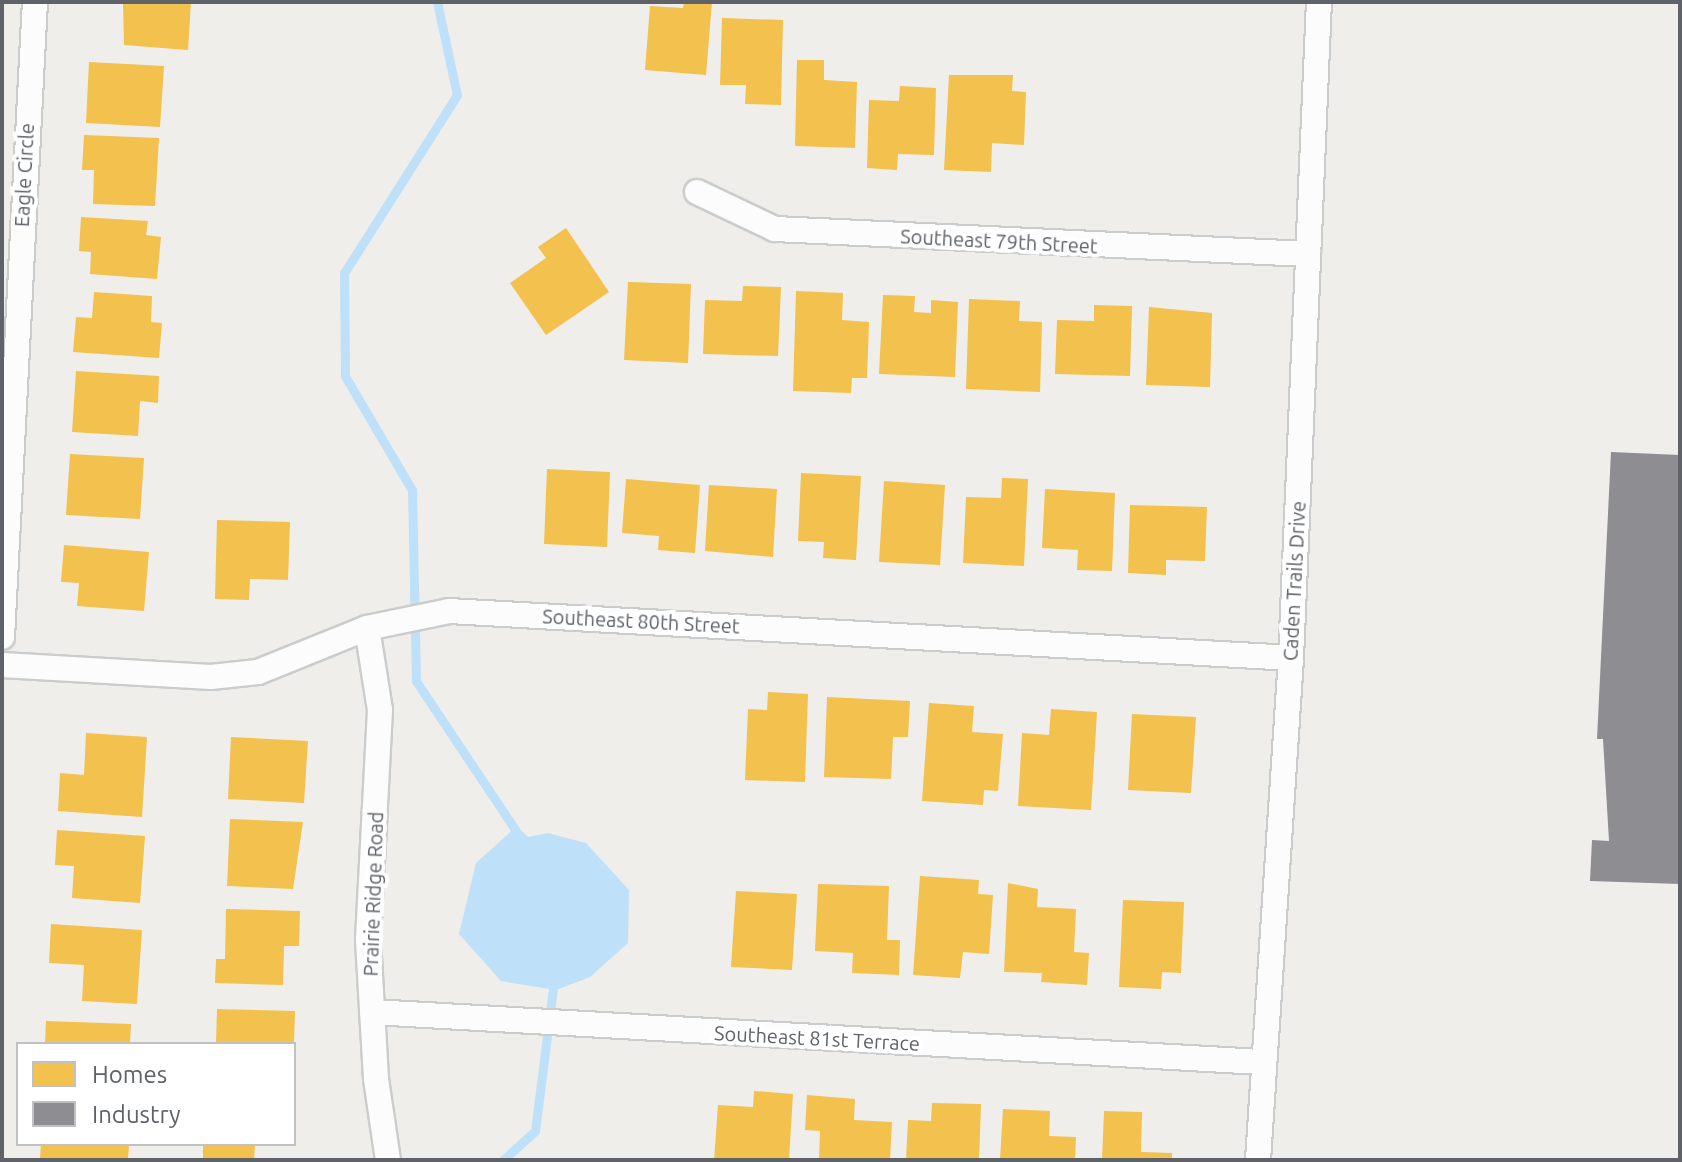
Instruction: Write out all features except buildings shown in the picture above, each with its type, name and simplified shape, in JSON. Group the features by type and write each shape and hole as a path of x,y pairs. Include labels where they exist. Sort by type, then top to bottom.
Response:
{"street":[{"name":"Eagle Circle","path":"2,637 35,2"},
{"name":"Caden Trails Drive","path":"1258,1160 1262,1062 1291,658 1319,2"},
{"name":"Southeast 79th Street","path":"697,192 775,229 1308,254"},
{"name":"Southeast 80th Street","path":"2,665 211,677 289,662 393,619 449,611 1291,658"},
{"name":"Prairie Ridge Road","path":"367,628 380,710 368,940 372,1012 388,1160"},
{"name":"Southeast 81st Terrace","path":"372,1012 1262,1062"}],"water":[{"path":"517,826 528,837 548,833 586,843 629,890 628,943 590,977 556,990 501,981 459,934 476,863"}],"waterway":[{"path":"437,2 457,95 344,273 345,376 412,490 416,681 520,837"},
{"path":"503,1160 535,1131 554,980"}]}
